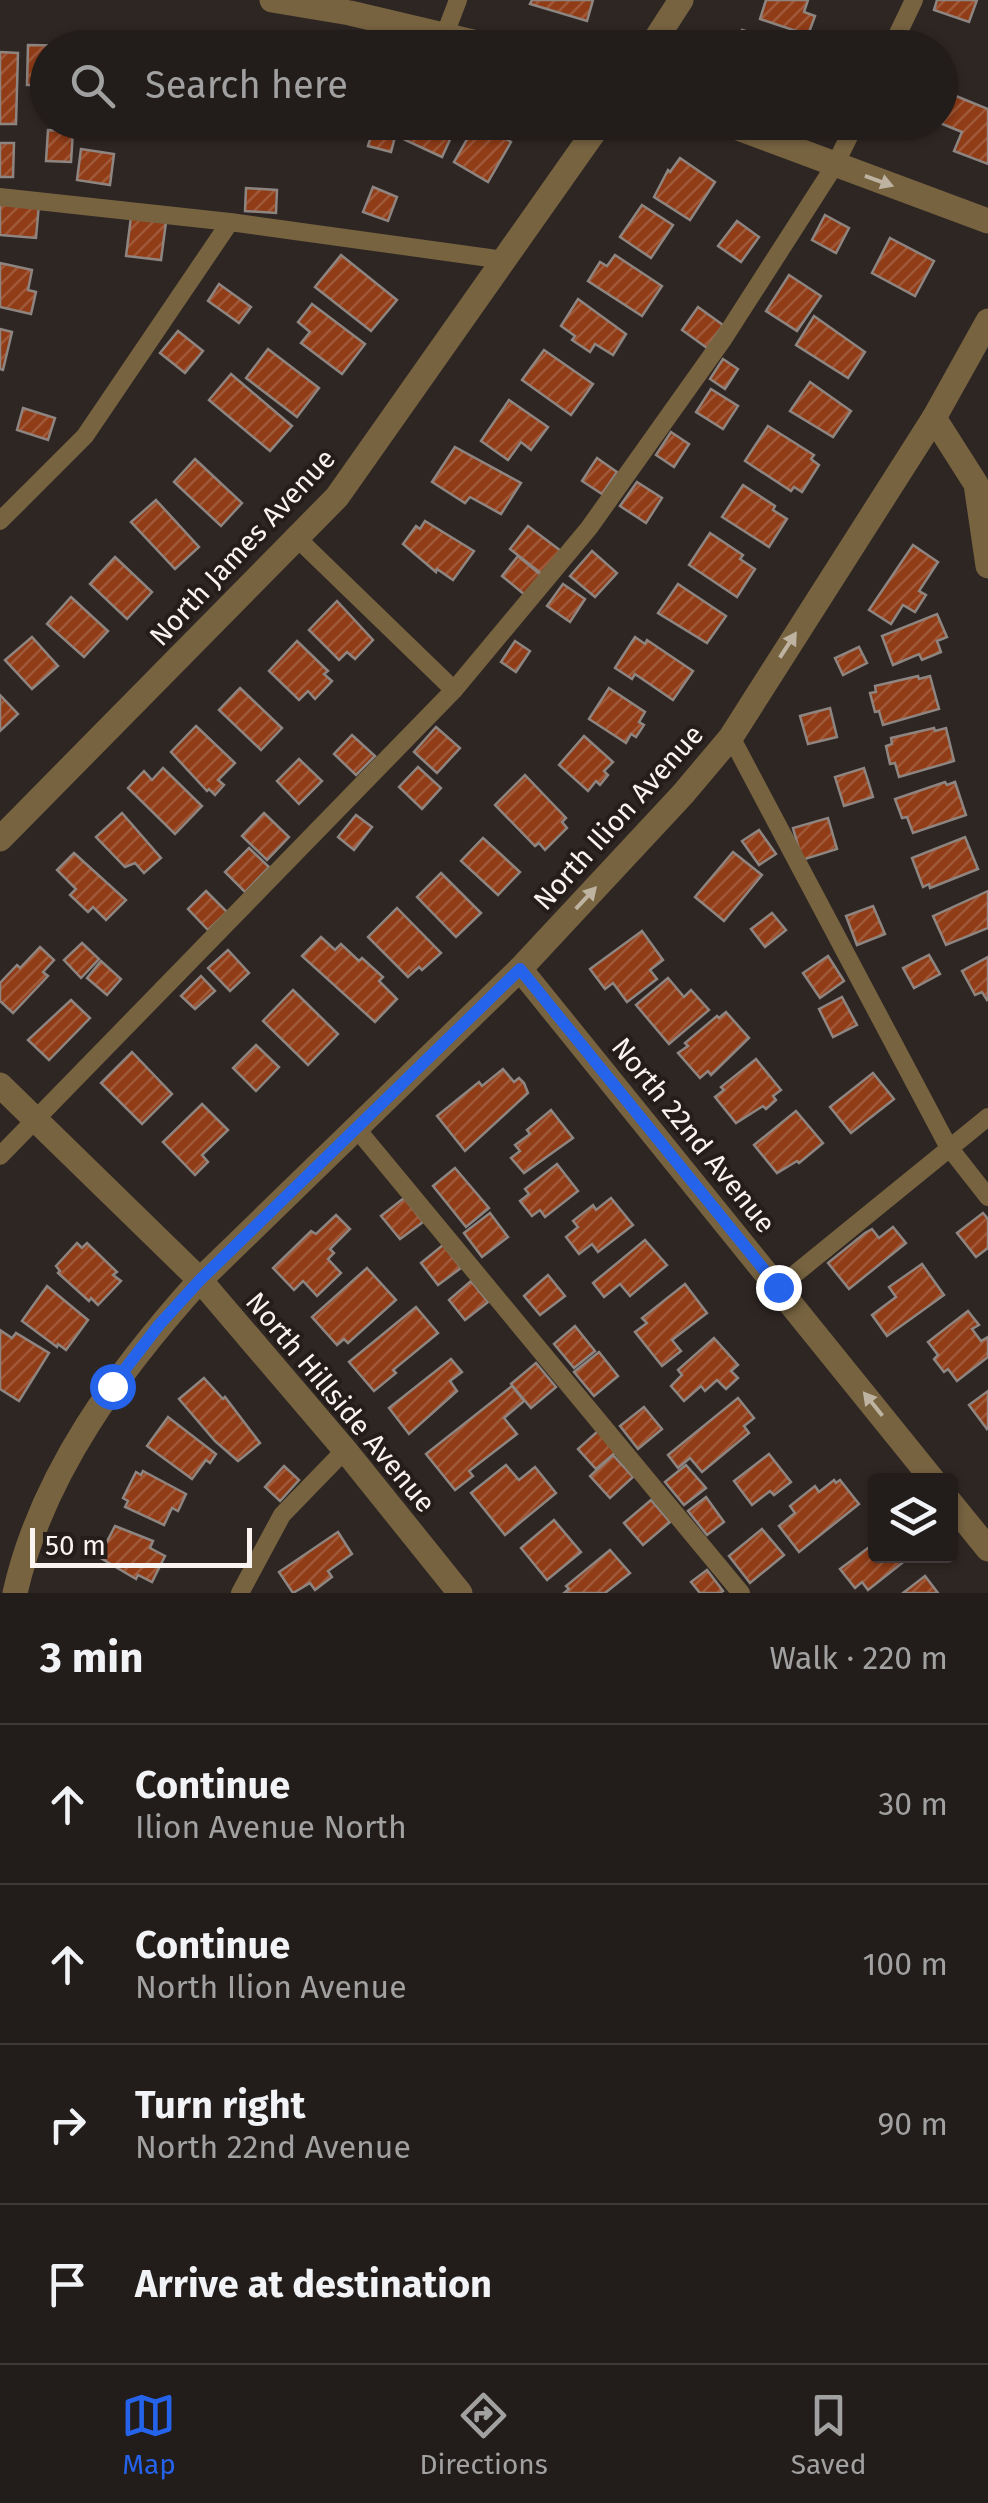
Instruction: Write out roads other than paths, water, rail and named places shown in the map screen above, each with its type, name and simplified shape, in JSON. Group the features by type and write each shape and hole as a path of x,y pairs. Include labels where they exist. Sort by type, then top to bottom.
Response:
{"street":[{"path":"272,0 428,30"},
{"path":"661,30 680,0"},
{"name":"North James Avenue","path":"0,839 337,498 587,140"},
{"path":"769,140 988,221"},
{"name":"North Ilion Avenue","path":"15,1593 46,1504 112,1386 200,1280 520,969 731,737 934,418 988,321"},
{"path":"934,418 976,484 988,566"},
{"name":"North 22nd Avenue","path":"520,969 927,1473"},
{"name":"North Hillside Avenue","path":"0,1085 200,1280 460,1593"},
{"path":"958,1512 988,1549"}],"lane":[{"path":"447,30 458,0"},
{"path":"900,30 914,0"},
{"path":"0,1156 9,1142 36,1120 454,690 589,528 724,338 847,140"},
{"path":"0,197 230,222 504,260"},
{"path":"0,522 86,436 230,222"},
{"path":"298,539 454,690"},
{"path":"731,737 948,1146 988,1197"},
{"path":"778,1287 988,1117"},
{"path":"356,1128 740,1593"},
{"path":"240,1593 282,1515 345,1450"}]}
